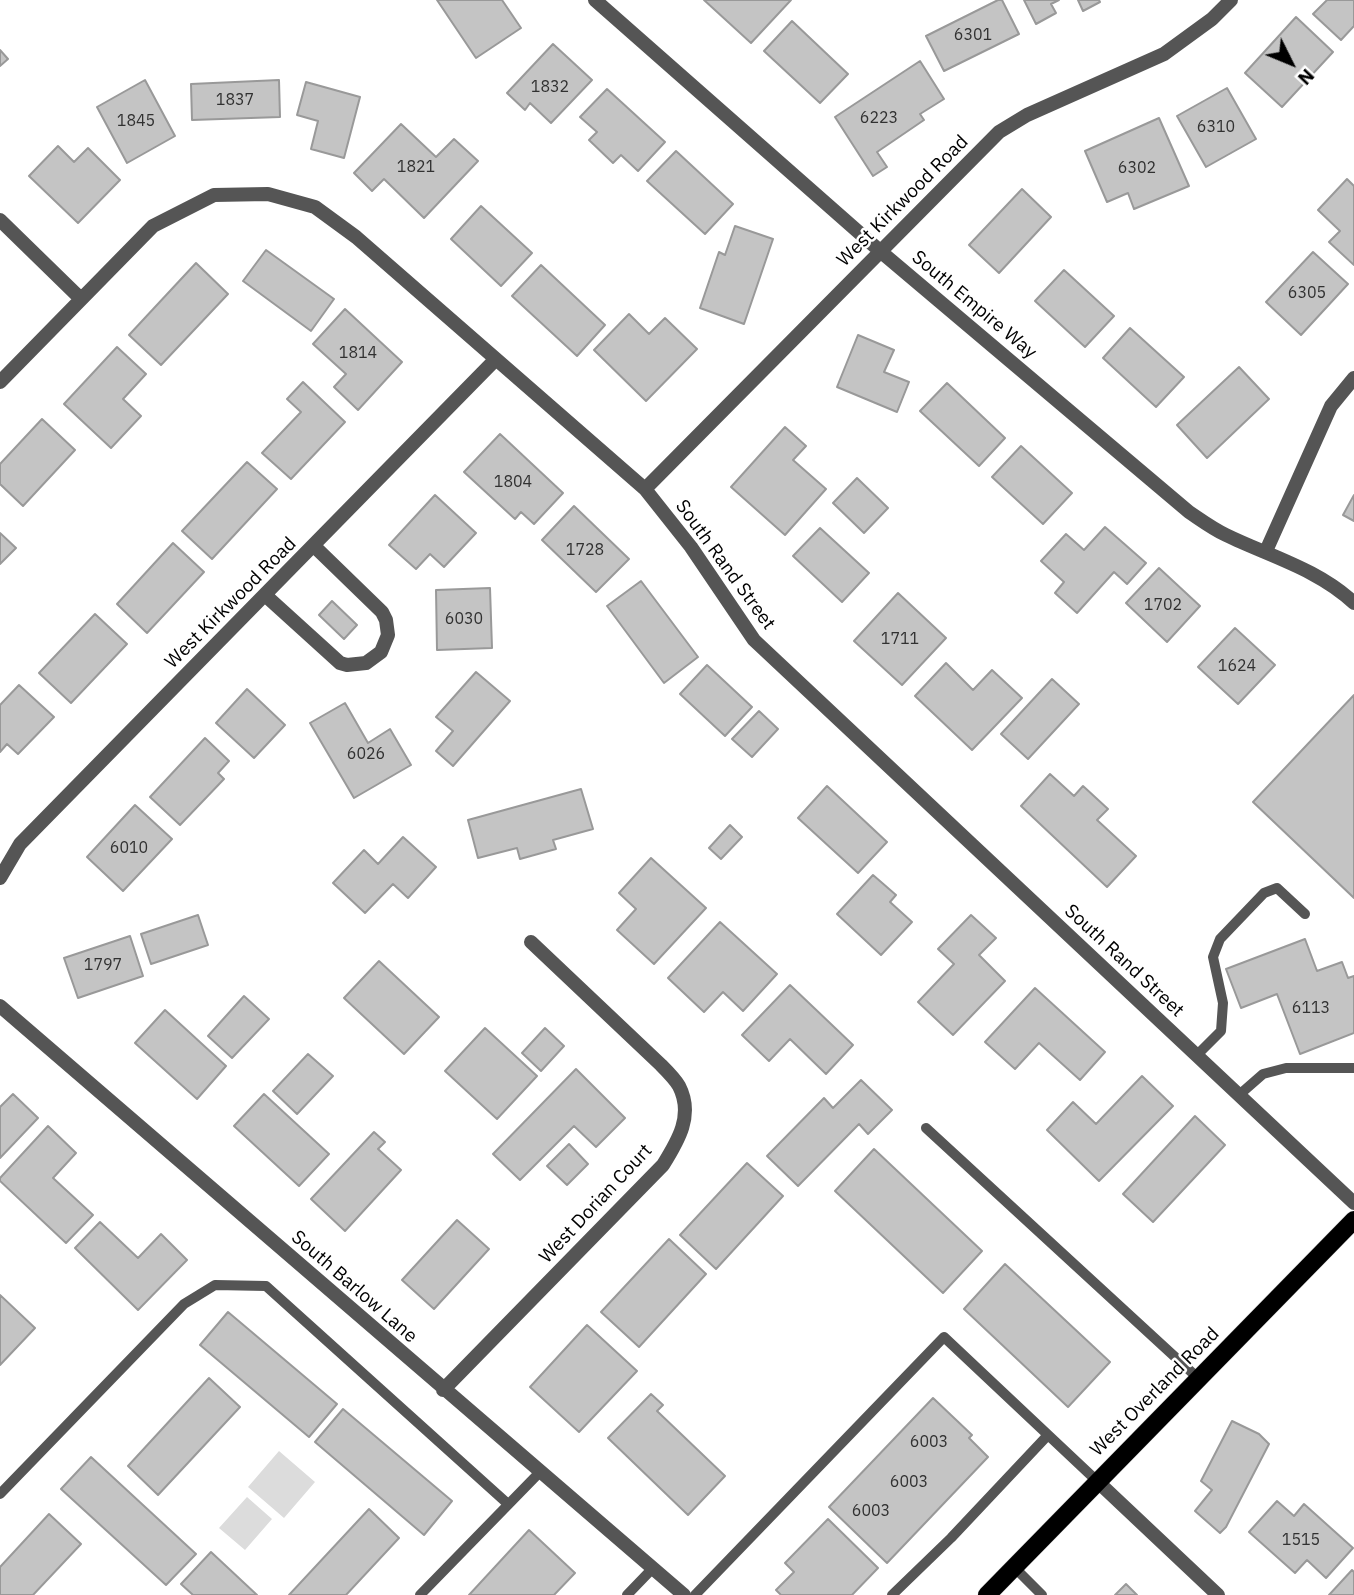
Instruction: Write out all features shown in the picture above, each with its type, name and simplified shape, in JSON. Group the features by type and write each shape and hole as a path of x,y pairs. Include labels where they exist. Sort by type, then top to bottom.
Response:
{"main road":[{"name":"West Overland Road","path":"987,1595 1354,1220"}],"street":[{"name":"South Empire Way","path":"595,0 880,251 1189,512 1225,534 1266,551 1337,587 1354,603"},
{"name":"West Kirkwood Road","path":"645,489 999,132 1027,116 1164,54 1212,19 1231,0"},
{"name":"South Rand Street","path":"0,382 153,226 214,195 268,194 315,207 356,237 645,489 691,548 754,640 1354,1203"},
{"path":"0,220 81,299"},
{"name":"West Kirkwood Road","path":"0,878 20,844 495,360"},
{"path":"1266,551 1331,407 1354,378"},
{"path":"265,595 340,663 354,666 366,663 381,652 386,644 388,628 382,612 314,546"},
{"name":"West Dorian Court","path":"443,1390 663,1165 677,1142 686,1114 679,1086 661,1065 531,942"},
{"name":"South Barlow Lane","path":"0,1006 684,1595"},
{"path":"1097,1481 1218,1595"}],"lane":[{"path":"1197,1055 1221,1031 1223,1003 1213,957 1220,939 1264,893 1277,888 1305,914"},
{"path":"1239,1095 1263,1074 1286,1068 1354,1068"},
{"path":"926,1128 1199,1379"},
{"path":"0,1494 184,1304 215,1285 266,1286 508,1504"},
{"path":"695,1595 944,1337 1097,1481"},
{"path":"892,1595 951,1538 1048,1435"},
{"path":"420,1595 540,1472"},
{"path":"1014,1567 1042,1595"},
{"path":"626,1595 653,1568"}],"shaded area":[{"path":"279,1451 315,1482 284,1518 248,1487"},
{"path":"247,1497 272,1519 245,1550 219,1528"}],"building":[{"path":"437,0 502,0 521,28 476,58"},
{"path":"704,0 791,0 751,43"},
{"path":"1002,0 1019,34 944,71 926,36"},
{"path":"1024,0 1059,0 1051,4 1056,13 1036,24"},
{"path":"1078,0 1099,0 1100,2 1083,11"},
{"path":"1327,0 1354,0 1354,26 1341,40 1313,14"},
{"path":"1296,17 1333,52 1282,107 1245,73"},
{"path":"792,21 848,74 820,103 764,51"},
{"path":"553,44 592,80 551,123 530,103 525,110 507,93"},
{"path":"0,50 8,59 0,66"},
{"path":"920,61 944,99 920,114 924,120 877,152 887,167 873,176 835,117"},
{"path":"145,80 175,136 127,163 97,107"},
{"path":"279,80 280,117 192,120 191,84"},
{"path":"306,82 360,97 344,158 311,149 318,121 297,115"},
{"path":"1227,88 1256,139 1206,167 1177,116"},
{"path":"607,89 665,142 638,171 621,155 613,163 589,140 597,132 580,117"},
{"path":"1159,118 1189,186 1134,209 1128,193 1107,202 1085,151"},
{"path":"401,124 436,157 454,139 478,161 424,218 384,179 372,191 354,173"},
{"path":"58,146 74,162 88,148 120,180 78,223 29,176"},
{"path":"676,151 733,204 705,234 647,181"},
{"path":"1347,179 1354,186 1354,265 1329,242 1340,231 1318,210"},
{"path":"1022,189 1051,217 999,273 969,245"},
{"path":"481,206 532,253 501,286 451,239"},
{"path":"735,226 773,239 744,324 700,308 719,252 725,255"},
{"path":"266,250 334,299 311,331 243,281"},
{"path":"1313,252 1348,284 1301,335 1266,302"},
{"path":"196,263 228,294 161,365 129,335"},
{"path":"541,265 605,325 577,356 512,296"},
{"path":"1064,270 1114,316 1085,347 1035,301"},
{"path":"345,309 402,362 358,410 334,387 346,374 313,344"},
{"path":"629,314 649,334 665,318 697,349 646,401 594,350"},
{"path":"1130,328 1184,377 1156,407 1103,358"},
{"path":"858,335 894,350 884,372 909,382 897,412 837,387"},
{"path":"117,347 146,374 123,399 141,416 111,448 64,404"},
{"path":"1239,367 1269,399 1207,458 1177,425"},
{"path":"303,382 345,422 291,479 262,453 301,412 287,399"},
{"path":"947,383 1005,438 979,466 920,411"},
{"path":"42,419 75,450 23,506 0,484 0,464"},
{"path":"785,427 806,446 793,460 826,489 785,535 731,487"},
{"path":"500,434 563,493 534,524 521,512 515,519 464,472"},
{"path":"1021,446 1072,493 1043,524 992,477"},
{"path":"247,462 277,489 212,559 182,531"},
{"path":"857,478 888,508 864,533 833,503"},
{"path":"435,495 476,533 444,567 430,554 416,569 389,545"},
{"path":"1354,495 1354,521 1343,515"},
{"path":"574,506 629,559 596,592 542,540"},
{"path":"1105,527 1146,563 1127,584 1114,572 1077,613 1055,593 1064,582 1041,561 1066,534 1084,550"},
{"path":"820,528 869,573 842,602 793,556"},
{"path":"0,533 16,548 0,564"},
{"path":"173,543 204,572 147,633 117,604"},
{"path":"1159,568 1200,606 1167,642 1126,603"},
{"path":"641,581 698,657 664,683 607,606"},
{"path":"490,588 492,648 437,650 436,590"},
{"path":"898,593 946,638 902,685 854,641"},
{"path":"332,601 357,625 344,639 319,615"},
{"path":"95,614 127,644 71,703 39,673"},
{"path":"1235,628 1275,665 1238,704 1198,667"},
{"path":"946,663 973,690 992,670 1022,698 972,750 915,696"},
{"path":"707,665 752,707 725,736 680,694"},
{"path":"476,672 510,701 453,766 436,751 453,731 436,717"},
{"path":"1052,679 1079,704 1028,759 1001,734"},
{"path":"19,685 54,717 18,754 7,744 0,752 0,705"},
{"path":"247,689 285,725 254,758 216,723"},
{"path":"1354,695 1354,898 1253,802"},
{"path":"345,703 368,743 390,729 411,765 354,798 310,723"},
{"path":"759,711 778,729 752,757 732,739"},
{"path":"205,738 229,761 218,773 224,779 180,825 150,797"},
{"path":"1050,774 1074,796 1083,786 1108,809 1097,820 1136,856 1107,887 1021,806"},
{"path":"827,786 887,842 858,873 798,818"},
{"path":"581,789 593,829 553,840 556,849 520,859 517,848 478,858 468,820"},
{"path":"135,805 172,839 123,891 87,857"},
{"path":"730,825 742,837 721,859 709,848"},
{"path":"403,837 436,867 408,898 393,884 365,913 333,883 364,850 378,864"},
{"path":"651,858 706,908 654,964 617,930 636,909 619,893"},
{"path":"873,875 896,895 890,902 912,922 881,955 837,914"},
{"path":"198,915 208,945 151,964 141,934"},
{"path":"971,915 996,938 979,955 1005,981 953,1035 918,1002 954,964 938,949"},
{"path":"720,922 777,974 743,1011 723,992 704,1012 668,978"},
{"path":"130,936 143,976 78,998 64,958"},
{"path":"1305,939 1317,971 1342,962 1348,978 1354,976 1354,1033 1300,1054 1277,994 1241,1008 1226,969"},
{"path":"379,961 439,1017 404,1054 344,998"},
{"path":"790,985 853,1045 826,1074 790,1039 769,1061 742,1035"},
{"path":"1035,988 1105,1052 1080,1080 1039,1043 1015,1069 985,1042"},
{"path":"244,996 269,1019 232,1058 208,1036"},
{"path":"165,1010 226,1066 197,1099 135,1043"},
{"path":"485,1028 537,1076 497,1119 445,1071"},
{"path":"545,1028 564,1046 541,1071 522,1053"},
{"path":"308,1054 333,1076 297,1114 273,1091"},
{"path":"576,1069 625,1118 596,1147 574,1126 520,1180 493,1154"},
{"path":"1142,1076 1173,1106 1099,1181 1047,1130 1073,1102 1096,1124"},
{"path":"861,1080 892,1110 868,1134 859,1124 798,1186 767,1156 824,1098 833,1108"},
{"path":"13,1094 38,1118 0,1158 0,1107"},
{"path":"264,1094 329,1154 299,1186 234,1126"},
{"path":"1195,1116 1225,1145 1153,1222 1123,1194"},
{"path":"48,1126 76,1153 53,1178 93,1215 66,1243 0,1181"},
{"path":"374,1132 385,1142 378,1149 401,1170 345,1231 311,1199"},
{"path":"569,1144 588,1164 567,1185 547,1166"},
{"path":"874,1149 982,1251 943,1293 835,1191"},
{"path":"747,1163 783,1196 716,1269 680,1235"},
{"path":"457,1220 489,1249 434,1309 402,1280"},
{"path":"100,1222 138,1258 161,1234 187,1260 138,1310 75,1248"},
{"path":"669,1239 706,1274 639,1347 601,1312"},
{"path":"1005,1264 1110,1362 1068,1407 964,1309"},
{"path":"0,1295 35,1328 0,1365"},
{"path":"228,1312 337,1404 309,1437 200,1345"},
{"path":"587,1325 637,1371 579,1432 530,1387"},
{"path":"209,1378 240,1407 158,1495 128,1466"},
{"path":"651,1394 663,1405 657,1411 725,1476 688,1515 608,1438"},
{"path":"933,1398 972,1435 969,1438 988,1457 887,1563 829,1507"},
{"path":"343,1409 452,1501 424,1535 315,1442"},
{"path":"1232,1421 1259,1434 1269,1444 1226,1527 1220,1533 1195,1511 1212,1490 1201,1481"},
{"path":"91,1457 196,1554 166,1585 61,1489"},
{"path":"1277,1501 1294,1516 1304,1504 1353,1548 1326,1578 1307,1560 1295,1573 1249,1532"},
{"path":"369,1509 399,1538 346,1595 289,1595"},
{"path":"49,1514 81,1544 33,1595 0,1595 0,1567"},
{"path":"828,1519 878,1568 852,1595 781,1595 776,1590 794,1572 785,1563"},
{"path":"529,1530 575,1573 554,1595 469,1595"},
{"path":"211,1552 257,1595 193,1595 181,1584"},
{"path":"1352,1570 1354,1595 1329,1595"},
{"path":"1126,1584 1137,1595 1115,1595"}]}
